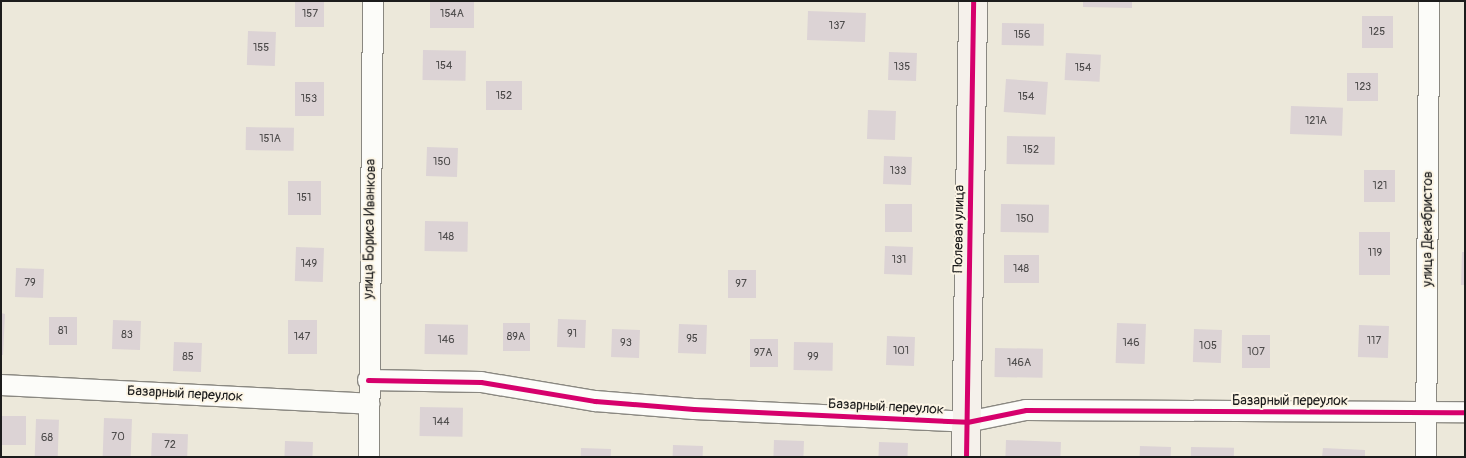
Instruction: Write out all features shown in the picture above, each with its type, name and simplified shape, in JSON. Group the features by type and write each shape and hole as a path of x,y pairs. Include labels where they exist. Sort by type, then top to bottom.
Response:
{"street":[{"name":"улица Бориса Иванкова","path":"369,457 370,404 368,380 373,1"},
{"name":"Полевая улица","path":"966,457 973,1"},
{"name":"улица Декабристов","path":"1426,457 1430,1"},
{"name":"Базарный переулок","path":"368,380 481,382 596,401 694,410 967,422 1026,410 1465,412"},
{"name":"Базарный переулок","path":"1,384 370,404"}],"building":[{"path":"295,1 324,1 324,27 295,27"},
{"path":"430,1 474,1 474,28 430,28"},
{"path":"1083,1 1132,1 1132,8 1083,7"},
{"path":"808,11 866,13 865,42 807,40"},
{"path":"1362,16 1393,16 1393,48 1362,48"},
{"path":"1002,23 1044,24 1044,46 1002,45"},
{"path":"248,31 276,32 275,66 247,65"},
{"path":"423,50 466,51 465,81 422,80"},
{"path":"889,52 917,53 916,81 888,80"},
{"path":"1066,53 1101,55 1100,82 1065,80"},
{"path":"1347,73 1378,73 1378,101 1347,101"},
{"path":"1006,79 1048,82 1046,115 1004,112"},
{"path":"486,81 522,81 522,110 486,110"},
{"path":"295,82 324,82 324,116 295,116"},
{"path":"1291,106 1343,108 1342,136 1290,134"},
{"path":"868,110 896,111 895,140 867,139"},
{"path":"246,127 294,128 294,151 246,150"},
{"path":"1007,136 1055,137 1055,165 1007,164"},
{"path":"427,147 458,148 457,177 426,176"},
{"path":"884,156 912,157 911,185 883,184"},
{"path":"1364,170 1395,170 1395,202 1364,202"},
{"path":"288,181 321,181 321,215 288,215"},
{"path":"885,204 912,204 912,232 885,232"},
{"path":"1001,204 1049,205 1049,233 1001,232"},
{"path":"425,221 468,222 467,252 424,251"},
{"path":"1359,232 1390,232 1390,275 1359,275"},
{"path":"885,246 913,247 912,275 884,274"},
{"path":"296,247 324,248 323,282 295,281"},
{"path":"1462,252 1465,252 1465,285 1461,285"},
{"path":"1004,255 1039,255 1039,283 1004,283"},
{"path":"16,268 44,269 43,298 15,297"},
{"path":"728,270 756,270 756,298 728,298"},
{"path":"1,313 5,314 3,355 1,355"},
{"path":"49,317 77,317 77,345 49,345"},
{"path":"558,319 586,320 585,348 557,347"},
{"path":"113,320 141,321 140,350 112,349"},
{"path":"288,320 317,320 317,354 288,354"},
{"path":"503,323 530,323 530,351 503,351"},
{"path":"1117,323 1146,324 1145,364 1116,363"},
{"path":"425,324 468,325 467,355 424,354"},
{"path":"679,324 707,325 706,354 678,353"},
{"path":"1359,325 1389,326 1388,358 1358,357"},
{"path":"612,329 640,330 639,358 611,357"},
{"path":"1194,329 1222,330 1221,363 1193,362"},
{"path":"1242,335 1270,335 1270,368 1242,368"},
{"path":"887,336 915,337 914,366 886,365"},
{"path":"750,339 778,339 778,367 750,367"},
{"path":"174,342 202,343 201,372 173,371"},
{"path":"794,342 833,343 833,371 794,370"},
{"path":"995,348 1043,349 1042,378 994,377"},
{"path":"420,407 463,408 462,437 419,436"},
{"path":"1,416 26,416 26,445 1,445"},
{"path":"104,418 132,419 131,457 103,456"},
{"path":"36,419 59,420 58,457 35,457"},
{"path":"152,433 188,434 187,457 151,457"},
{"path":"774,440 804,441 803,457 773,457"},
{"path":"1006,440 1061,442 1060,457 1005,457"},
{"path":"285,441 313,442 312,457 284,457"},
{"path":"879,442 908,443 907,457 878,457"},
{"path":"673,445 703,446 703,457 673,457"},
{"path":"1140,446 1171,447 1171,457 1140,457"},
{"path":"1191,447 1234,448 1234,457 1191,457"},
{"path":"581,448 611,449 611,457 581,457"},
{"path":"1323,448 1365,450 1365,457 1322,457"}],"cycle path":[{"path":"966,457 973,1"},
{"path":"368,380 481,382 595,401 694,409 967,422 1026,410 1465,412"}]}
